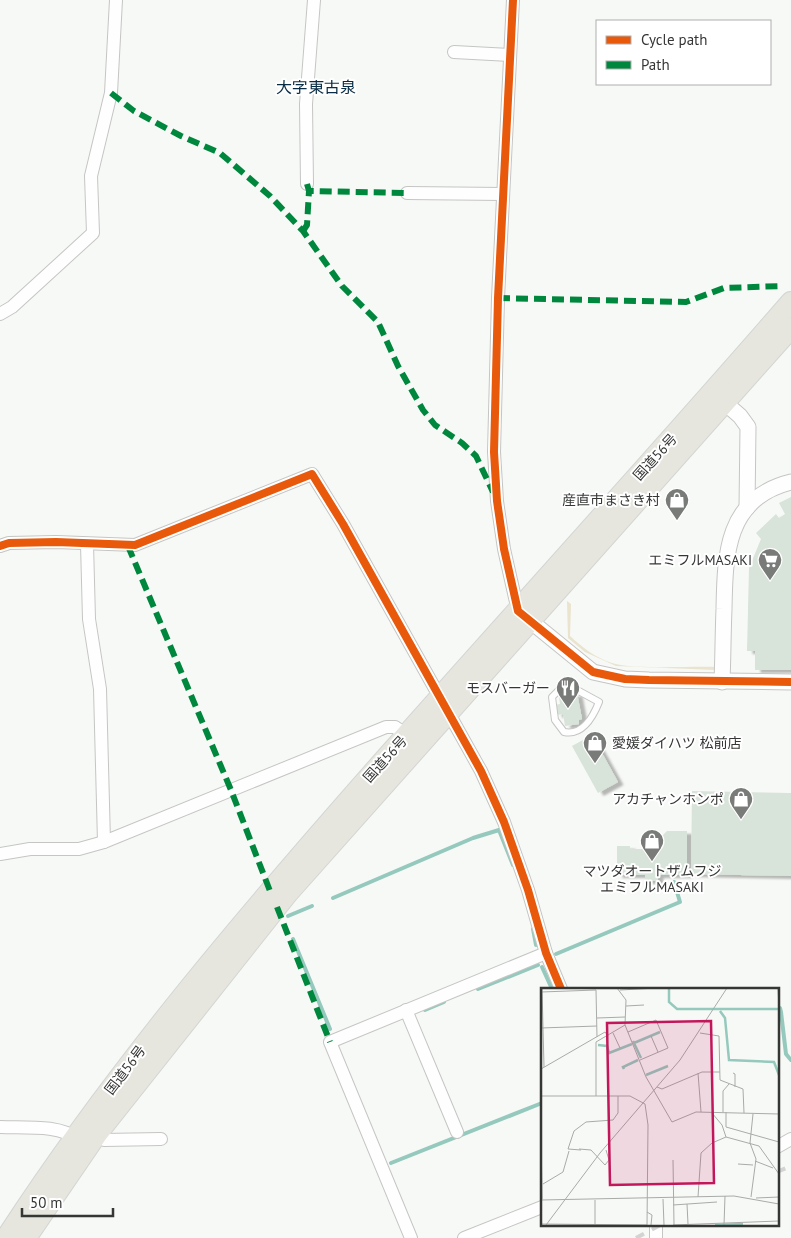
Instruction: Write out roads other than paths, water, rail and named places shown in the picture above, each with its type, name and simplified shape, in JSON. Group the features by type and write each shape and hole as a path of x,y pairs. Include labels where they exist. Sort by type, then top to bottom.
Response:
{"highway":[{"name":"国道56号","path":"524,616 791,302"},
{"name":"国道56号","path":"26,1238 139,1051 277,882 413,740 524,616 725,403 791,328"},
{"name":"国道56号","path":"6,1238 87,1139"}],"street":[{"path":"0,314 19,301 93,232 91,176 111,93 116,0"},
{"path":"307,184 306,104 314,0"},
{"path":"513,0 503,194 494,452 497,501 504,549 524,616 593,672 625,679 791,682"},
{"path":"454,52 510,54"},
{"path":"407,192 503,194"},
{"path":"725,403 740,416 748,428 747,508"},
{"path":"3,542 134,544 312,474 343,524 481,770 504,822 528,890 546,953 561,988"},
{"path":"722,682 726,552 730,537 747,508 771,490 791,482"},
{"path":"87,544 88,619 100,689 104,842"},
{"path":"0,854 30,849 79,849 104,842 386,727 395,727 413,740"},
{"path":"411,1238 330,1042 546,953"},
{"path":"406,1010 457,1132"},
{"path":"0,1127 52,1129 87,1139 162,1139"},
{"path":"778,1146 791,1138"},
{"path":"464,1238 541,1207"}],"lane":[{"path":"577,690 599,702 593,719 576,732 564,732 555,720 552,697 558,691 577,690"}],"waterway":[{"path":"333,898 473,838 499,830 513,865"},
{"path":"556,954 680,902 674,882"},
{"path":"288,916 312,906"},
{"path":"533,929 536,945"},
{"path":"293,939 330,1029"},
{"path":"478,989 538,965"},
{"path":"542,967 552,988"},
{"path":"425,1010 444,1002"},
{"path":"778,1008 780,1008 781,1012 786,1054 791,1060"},
{"path":"391,1163 541,1103"}],"railway":[{"path":"778,1172 791,1166"},
{"path":"636,1238 658,1226"}],"place":[{"name":"産直市まさき村","path":"677,521"},
{"name":"エミフルMASAKI","path":"770,581"},
{"name":"モスバーガー","path":"568,709"},
{"name":"愛媛ダイハツ 松前店","path":"595,764"},
{"name":"アカチャンホンポ","path":"741,820"},
{"name":"マツダオートザムフジ エミフルMASAKI","path":"652,862"}],"district":[{"name":"大字東古泉","path":"316,87"}]}
